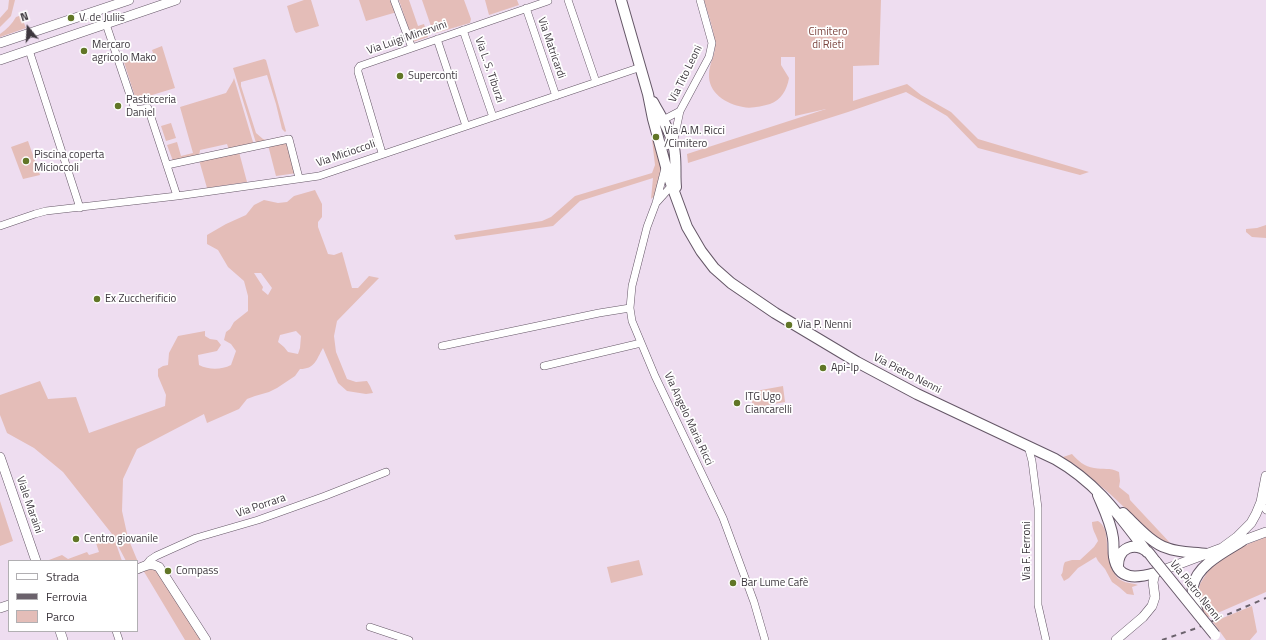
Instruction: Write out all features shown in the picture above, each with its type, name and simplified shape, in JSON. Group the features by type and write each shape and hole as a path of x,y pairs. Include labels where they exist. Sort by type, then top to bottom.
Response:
{"main road":[{"path":"0,43 128,0"},
{"path":"0,60 176,0"},
{"name":"Via Angelo Maria Ricci","path":"621,0 648,94 659,122 674,144 676,156 674,184"},
{"name":"Via Angelo Maria Ricci","path":"659,122 660,147 674,184 677,197"},
{"name":"Via Pietro Nenni","path":"677,197 688,227 701,251 714,268 731,283 775,313 857,362 917,394 1070,467 1110,504 1147,552"},
{"name":"Viale Maraini","path":"0,457 36,560"},
{"path":"1222,548 1248,527 1256,514 1263,501 1266,476"},
{"path":"1095,489 1111,526 1114,539 1115,563 1124,574 1133,577 1156,567 1207,554 1266,532"},
{"path":"1110,504 1159,545 1173,550 1207,554"},
{"path":"1198,613 1193,594 1193,586 1200,571 1223,552 1242,541"},
{"path":"1116,640 1152,606 1155,597 1153,582 1156,567 1147,552 1140,548 1134,547 1124,550 1118,557 1118,568"},
{"name":"Via Porrara","path":"141,567 153,565 159,568 206,640"},
{"name":"Via Pietro Nenni","path":"1156,567 1198,613 1218,639"}],"street":[{"path":"394,0 412,48"},
{"path":"568,0 596,82"},
{"name":"Via Tito Leoni","path":"674,144 680,111 712,50 712,43 700,0"},
{"name":"Via Luigi Minervini","path":"382,153 358,69 361,65 548,1"},
{"name":"Via Matricardi","path":"526,8 556,96"},
{"path":"106,24 135,110 148,108 177,196"},
{"name":"Via L. S. Tiburzi","path":"463,30 493,117"},
{"path":"437,39 466,126"},
{"path":"29,50 80,208"},
{"name":"Via Micioccoli","path":"0,226 40,213 177,196 324,174 382,153 641,67"},
{"name":"Via Tito Leoni","path":"659,122 680,111"},
{"path":"167,165 289,139 300,178"},
{"path":"660,147 674,144"},
{"path":"665,162 676,156"},
{"name":"Via Angelo Maria Ricci","path":"665,162 662,182 632,286 630,308 632,321 640,343 723,518 754,602 765,640"},
{"name":"Via Angelo Maria Ricci","path":"656,203 674,184"},
{"path":"662,197 677,197"},
{"path":"442,346 599,313 630,308"},
{"path":"544,366 640,343"},
{"name":"Via F. Ferroni","path":"1028,446 1032,461 1038,508 1038,605 1046,640"},
{"path":"1032,461 1040,455 1045,454"},
{"name":"Via Porrara","path":"141,567 156,556 196,538 258,520 326,496 386,472"},
{"path":"1263,501 1266,510"},
{"path":"370,627 409,640"}],"green space":[{"path":"9,0 15,0 11,16 0,27 0,18 8,9"},
{"path":"304,0 311,0 319,26 296,33 287,6"},
{"path":"359,0 393,0 397,12 366,21"},
{"path":"399,0 409,0 418,26 424,24 428,37 413,42"},
{"path":"422,0 464,0 471,19 470,23 436,33 433,32"},
{"path":"485,0 517,0 519,5 489,15"},
{"name":"Cimitero di Rieti","path":"704,0 881,0 879,65 853,66 853,101 907,84 921,95 951,112 978,139 1089,172 1080,175 978,148 947,116 906,92 688,163 687,154 826,109 795,116 795,57 781,57 781,65 789,78 787,87 783,94 774,102 746,108 730,103 719,96 709,81 709,70 715,44 712,27"},
{"path":"19,16 22,18 26,28 0,37 0,34 13,22 16,17"},
{"path":"162,46 175,88 136,100 124,62 153,53 152,50"},
{"path":"264,59 266,60 286,131 285,132 282,129 267,75 241,82 256,133 263,139 267,140 284,136 285,138 256,143 233,68"},
{"path":"234,78 253,142 252,145 229,150 227,144 200,150 199,156 173,161 167,145 177,142 181,156 193,153 180,107 226,93"},
{"path":"171,123 176,138 166,141 161,126"},
{"path":"651,131 664,171 660,191 651,199 653,178 580,201 553,226 456,240 454,235 542,221 551,217 575,196 652,173 655,165"},
{"name":"Piscina coperta Micioccoli","path":"28,141 40,175 23,179 11,147"},
{"path":"288,141 297,173 276,176 268,145"},
{"path":"239,152 247,182 207,188 199,160"},
{"path":"315,190 322,204 322,217 318,222 318,227 328,254 334,255 342,252 352,288 358,288 369,276 379,278 337,321 334,336 336,352 347,379 356,382 367,381 373,393 366,394 347,391 338,383 323,348 312,366 305,369 300,369 295,376 277,388 247,399 239,409 207,423 204,414 137,449 123,479 122,511 128,538 137,560 125,560 114,538 122,560 49,560 62,555 68,559 87,552 89,555 99,552 95,540 112,534 63,472 34,448 7,433 0,415 0,395 40,381 48,399 76,397 89,433 165,406 166,395 158,376 158,369 168,365 169,353 178,336 205,331 205,336 210,339 217,340 221,345 217,351 198,355 199,365 215,369 231,365 236,351 231,344 224,340 226,332 230,329 234,322 248,311 248,296 244,281 228,267 218,250 207,244 207,235 246,215 254,205 264,200 278,203 287,202 294,196","holes":["254,273 261,273 272,288 268,295 262,290 263,287","296,331 301,336 298,354 288,352 278,342 280,335"]},
{"path":"1266,225 1266,238 1252,237 1246,232 1246,229"},
{"path":"783,386 785,402 753,408 750,392"},
{"path":"1072,454 1084,465 1119,472 1119,487 1129,495 1130,500 1172,545 1161,542 1109,493 1074,464 1063,457"},
{"path":"0,501 13,541 0,546"},
{"path":"1098,521 1102,524 1106,532 1109,556 1112,560 1116,575 1123,581 1138,585 1132,587 1134,595 1127,594 1112,582 1096,557 1078,568 1069,578 1064,581 1061,575 1065,562 1080,560 1094,547 1098,541 1093,530 1092,522"},
{"path":"1266,537 1266,592 1206,618 1198,593 1200,584 1211,566 1238,548"},
{"path":"639,560 643,575 611,583 607,567"},
{"path":"150,567 156,569 205,640 185,640 143,570"},
{"path":"1252,606 1257,632 1250,640 1226,640 1213,622"}],"railway":[{"path":"1162,640 1194,629 1266,598"}],"place":[{"name":"V. de Juliis","path":"71,18"},
{"name":"Mercaro agricolo Mako","path":"84,51"},
{"name":"Superconti","path":"400,76"},
{"name":"Pasticceria Daniel","path":"118,106"},
{"name":"Via A.M. Ricci /Cimitero","path":"656,137"},
{"name":"Piscina coperta Micioccoli","path":"26,161"},
{"name":"Ex Zuccherificio","path":"97,299"},
{"name":"Via P. Nenni","path":"789,325"},
{"name":"Api-Ip","path":"823,368"},
{"name":"ITG Ugo Ciancarelli","path":"737,403"},
{"name":"Centro giovanile","path":"76,539"},
{"name":"Compass","path":"168,571"},
{"name":"Bar Lume Cafè","path":"733,583"}]}
